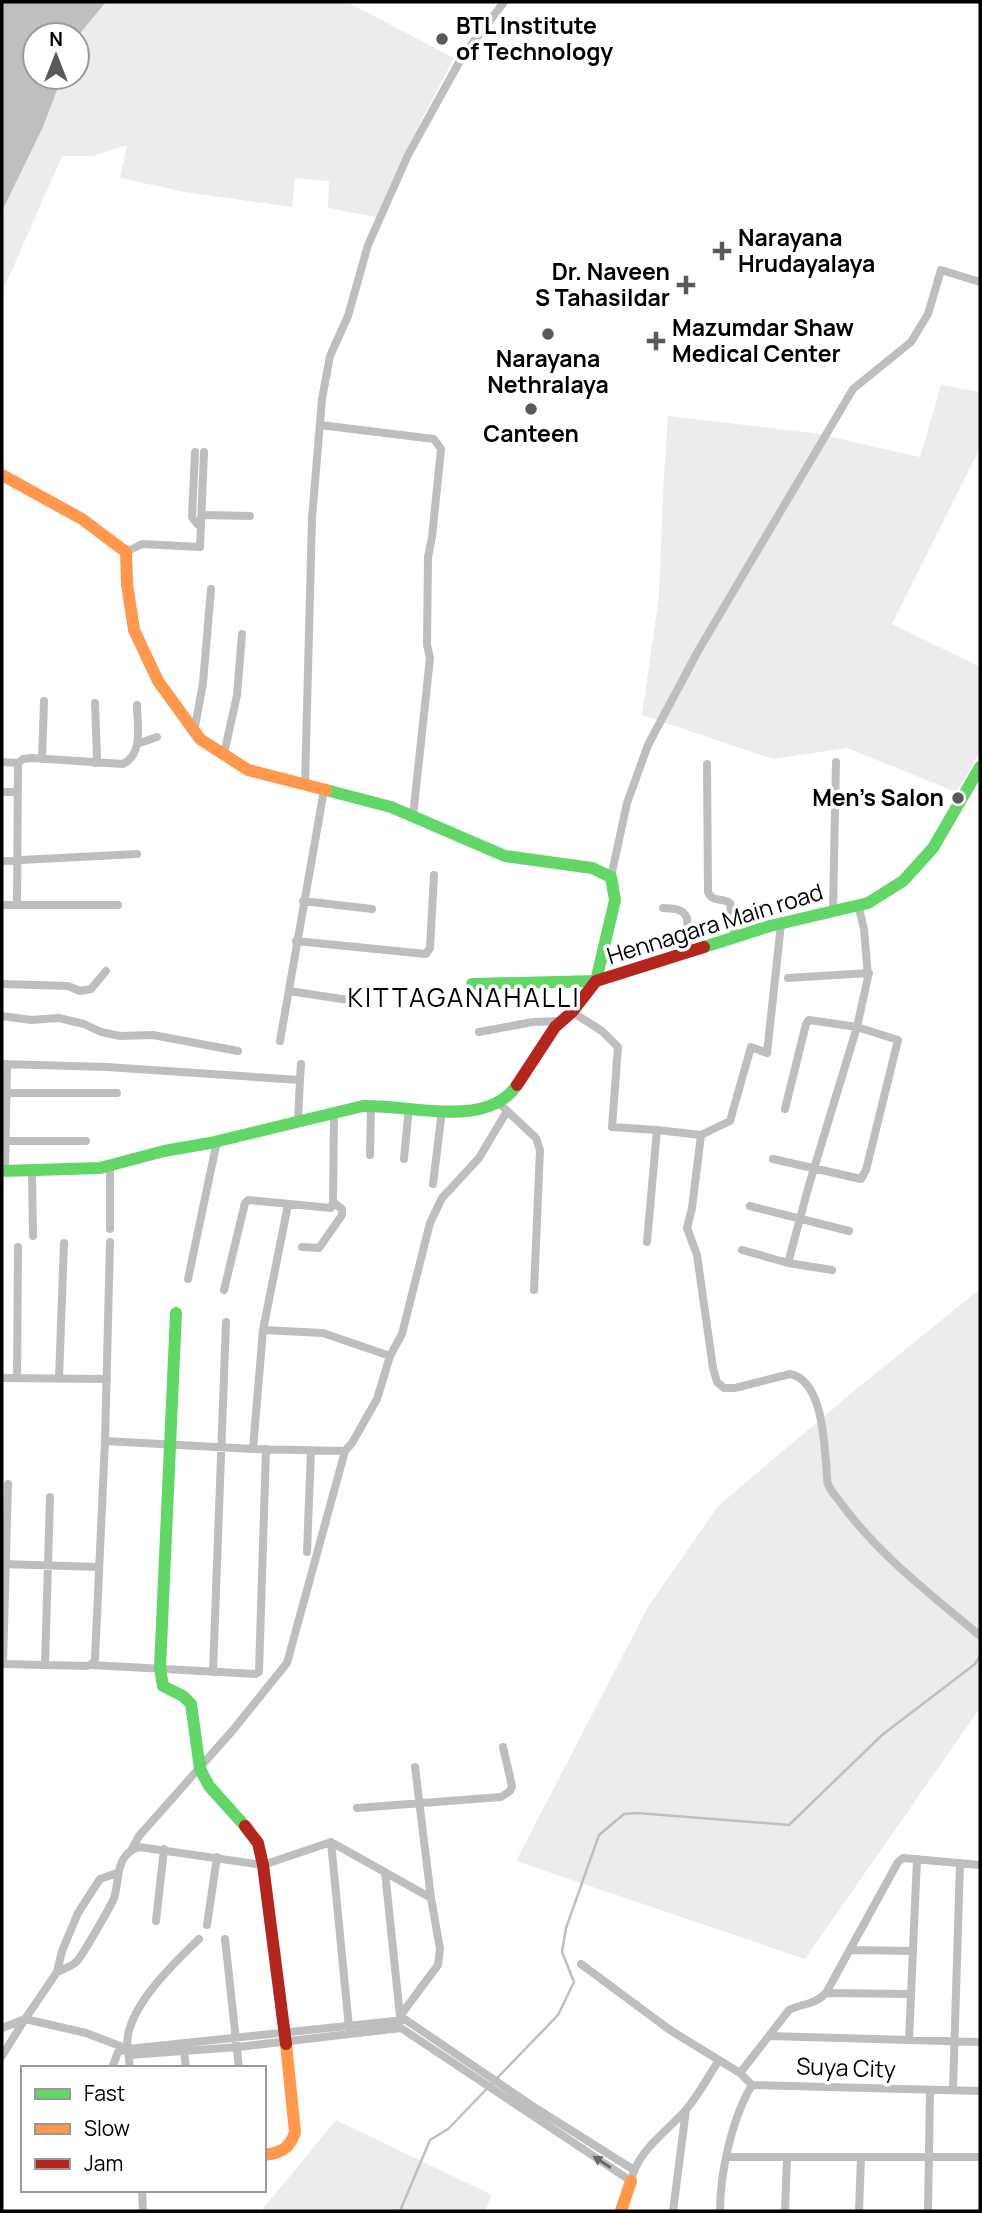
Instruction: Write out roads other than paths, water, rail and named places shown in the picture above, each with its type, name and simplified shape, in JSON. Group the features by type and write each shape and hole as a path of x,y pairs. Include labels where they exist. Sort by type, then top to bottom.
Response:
{"street":[{"path":"305,785 312,518 322,399 330,356 348,316 368,245 408,155 461,57 504,2"},
{"path":"472,985 596,982 615,900 611,877 627,803 648,745 698,651 853,389 911,342 928,314 941,270 980,282"},
{"path":"320,425 434,439 441,449 428,557 427,645 430,658 413,816"},
{"path":"126,552 142,544 200,547 202,515 200,452 192,517 201,525"},
{"path":"2,475 80,517 111,537 126,552 127,584 134,631 158,681 200,739 248,770 391,807 505,856 592,868 611,877"},
{"path":"202,515 250,516"},
{"path":"194,732 203,683 211,589"},
{"path":"224,754 237,695 242,634"},
{"path":"42,759 44,701"},
{"path":"95,703 95,763"},
{"path":"2,762 18,763 23,759 42,759 124,764 135,754 137,705"},
{"path":"137,744 157,737"},
{"path":"834,910 836,762"},
{"path":"17,905 18,763"},
{"path":"707,764 708,892 715,900 726,900 730,903 734,937"},
{"name":"Hennagara Main road","path":"503,1107 555,1027 572,1012 596,982 734,937 868,903 903,881 933,848 980,767"},
{"path":"280,1041 324,790"},
{"path":"2,792 18,792"},
{"path":"2,861 137,854"},
{"path":"296,941 426,954 430,948 434,875"},
{"path":"303,901 372,909"},
{"path":"788,1263 857,1027 869,973 858,904"},
{"path":"2,905 118,905"},
{"path":"663,908 680,909 685,913 689,951"},
{"path":"572,1012 602,1031 618,1047 612,1127 701,1135 730,1121 751,1046 768,1053 780,924"},
{"path":"2,984 91,989 106,971"},
{"path":"788,978 869,973"},
{"path":"289,990 355,1001"},
{"path":"2,1016 31,1020 59,1018 120,1036 153,1035 238,1051"},
{"path":"773,1159 862,1179 898,1040 857,1027 809,1020 785,1109"},
{"path":"479,1032 533,1022 562,1021"},
{"path":"300,1080 107,1067 4,1064 3,1171 70,1171 110,1166 164,1151 371,1106 464,1112 503,1107 536,1138 540,1150 534,1290"},
{"path":"298,1121 301,1064"},
{"path":"4,1093 117,1093"},
{"path":"370,1155 371,1106"},
{"path":"57,1972 77,1961 114,1898 117,1873 139,1836 200,1769 287,1663 345,1451 377,1399 390,1356 402,1334 430,1223 442,1198 479,1158 503,1107"},
{"path":"404,1159 408,1108"},
{"path":"433,1184 442,1111"},
{"path":"224,1290 245,1203 251,1199 331,1208 334,1115"},
{"path":"647,1242 657,1130"},
{"path":"701,1135 687,1228 697,1255 709,1351 717,1382 724,1388 735,1388 790,1374 799,1376 809,1384 822,1423 828,1484 852,1518 909,1577 980,1635"},
{"path":"3,1141 86,1141"},
{"path":"188,1279 217,1141"},
{"path":"110,1166 110,1229"},
{"path":"32,1170 33,1236"},
{"path":"302,1247 319,1248 342,1215 341,1209 333,1202"},
{"path":"253,1449 263,1330 288,1205"},
{"path":"750,1206 849,1230"},
{"path":"90,1665 95,1659 105,1441 110,1242"},
{"path":"59,1379 64,1243"},
{"path":"17,1378 18,1247"},
{"path":"742,1250 788,1263 832,1270"},
{"path":"176,1313 160,1668 163,1686 183,1696 191,1704 200,1769 209,1786 258,1843 263,1865 275,1943 295,2132 292,2143 285,2150 266,2155"},
{"path":"213,1672 226,1322"},
{"path":"263,1330 323,1333 390,1356"},
{"path":"2,1378 107,1379"},
{"path":"105,1441 345,1451"},
{"path":"8,1484 2,1664 90,1665 256,1674 259,1672 266,1449"},
{"path":"307,1552 311,1450"},
{"path":"45,1665 50,1497"},
{"path":"4,1564 99,1567"},
{"path":"357,1808 501,1797 510,1791 512,1786 503,1747"},
{"path":"400,2021 438,1965 440,1949 415,1767"},
{"path":"132,1849 164,1849 263,1865 331,1842 431,1898"},
{"path":"331,1842 350,2030"},
{"path":"156,1921 164,1849"},
{"path":"208,1925 216,1857"},
{"path":"740,2073 789,2010 819,2000 826,1993 902,1858 980,1865"},
{"path":"909,2040 917,1859"},
{"path":"953,2090 960,1863"},
{"path":"385,1872 400,2021"},
{"path":"2,2056 57,1972 62,1951 78,1913 100,1879 117,1873"},
{"path":"130,2066 127,2037 133,2018 146,1997 200,1939"},
{"path":"225,1939 239,2066"},
{"path":"850,1950 913,1951"},
{"path":"582,1964 670,2030 740,2073 752,2085 743,2100 727,2157 720,2211"},
{"path":"826,1993 911,1993"},
{"path":"2,2028 25,2019 86,2033 128,2052 285,2038 400,2021 535,2113 633,2175"},
{"path":"769,2036 980,2042"},
{"path":"113,2066 118,2052 184,2051 237,2042"},
{"path":"184,2051 186,2066"},
{"path":"621,2211 633,2175 657,2138 686,2110 719,2060"},
{"name":"Suya City","path":"752,2085 980,2091"},
{"path":"928,2211 930,2090"},
{"path":"673,2211 686,2110"},
{"path":"727,2157 980,2157"},
{"path":"785,2211 787,2157"},
{"path":"859,2211 861,2157"},
{"path":"142,2192 143,2211"}],"waterway":[{"path":"400,2211 430,2140 448,2129 558,2015 574,1982 562,1952 566,1928 599,1835 624,1814 637,1813 789,1825 882,1735 975,1664 980,1656"}],"place":[{"name":"BTL Institute of Technology","path":"442,39"},
{"name":"Narayana Hrudayalaya","path":"722,251"},
{"name":"Dr. Naveen S Tahasildar","path":"686,285"},
{"name":"Narayana Nethralaya","path":"548,334"},
{"name":"Mazumdar Shaw Medical Center","path":"656,341"},
{"name":"Canteen","path":"531,409"},
{"name":"Men's Salon","path":"958,798"}],"district":[{"name":"KITTAGANAHALLI","path":"464,998"}]}
